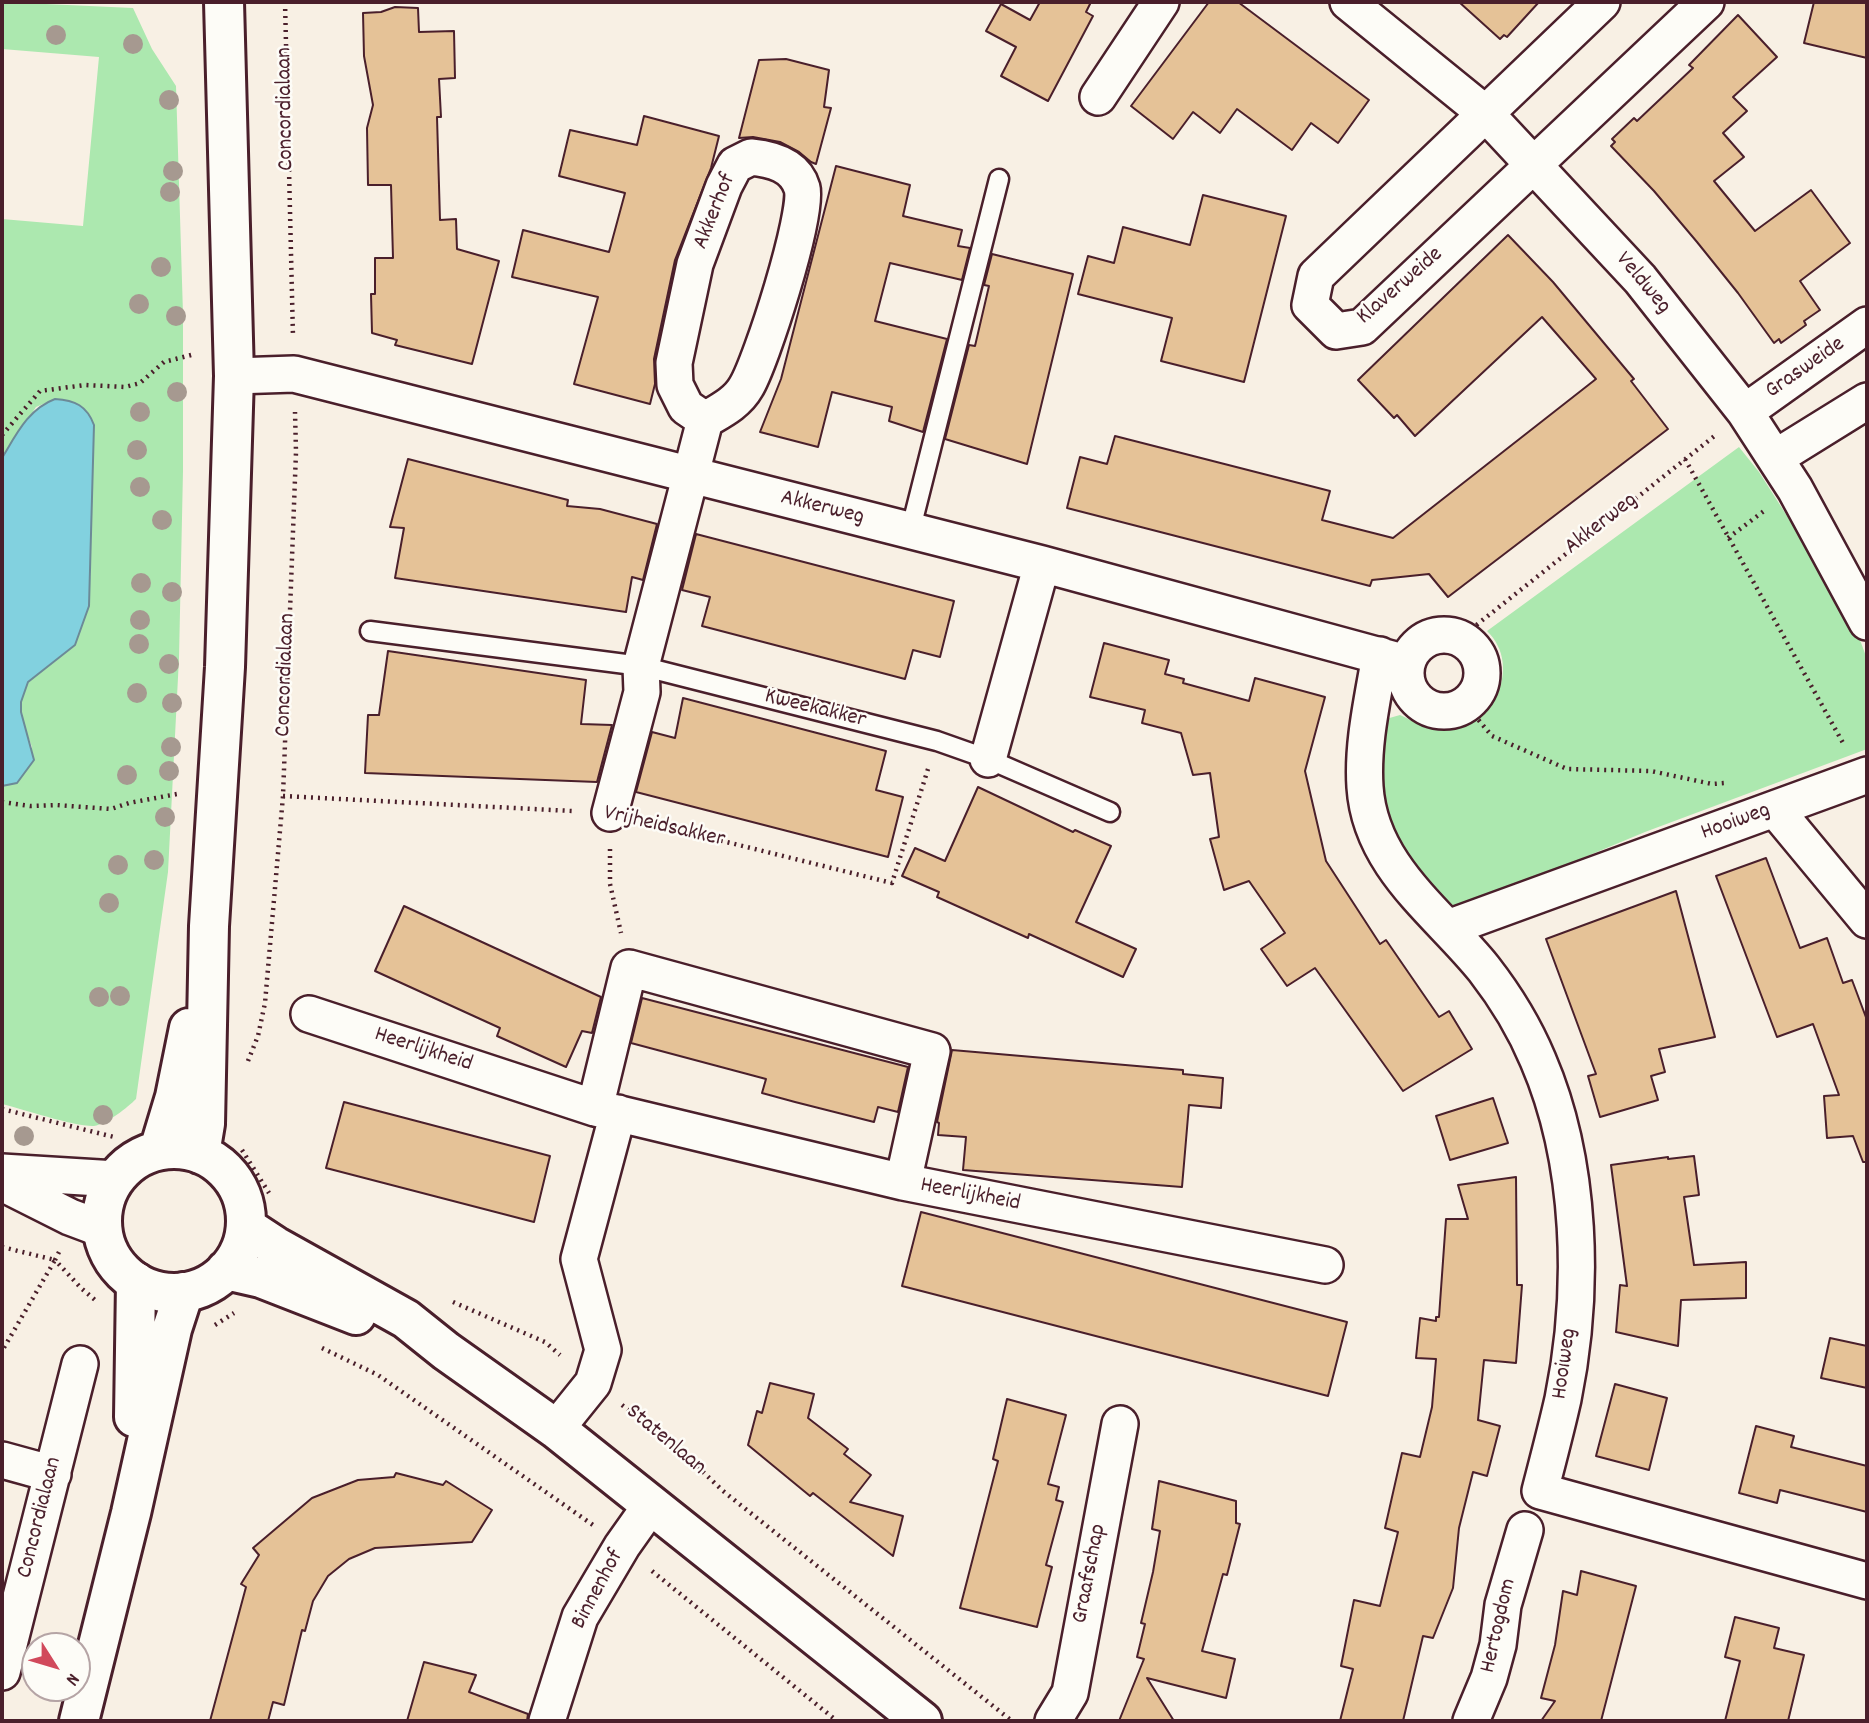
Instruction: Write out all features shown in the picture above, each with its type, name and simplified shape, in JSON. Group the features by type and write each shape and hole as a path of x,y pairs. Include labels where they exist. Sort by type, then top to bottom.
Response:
{"main road":[{"path":"200,1154 205,1124 209,926 225,667 234,376 224,2"},
{"path":"159,1150 175,1097 209,926"},
{"path":"179,1149 200,1154 216,1162 234,1182 245,1209 252,1255 200,1288 167,1293 151,1289 136,1282 113,1259 106,1245 102,1228 107,1194 127,1166 142,1156 159,1150 179,1149"},
{"path":"252,1255 446,1351 556,1429 922,1721"},
{"path":"131,1513 137,1341 136,1282"},
{"path":"79,1721 131,1513 172,1329 184,1292"}],"street":[{"path":"1098,97 1161,2"},
{"name":"Veldweg","path":"1348,2 1486,114 1640,279 1745,412 1826,544 1867,622"},
{"name":"Klaverweide","path":"1602,2 1316,276 1310,305 1336,331 1362,327 1706,2"},
{"name":"Akkerhof","path":"751,157 770,159 789,167 802,188 802,207 784,283 753,375 745,390 732,404 705,420 686,407 675,386 674,363 695,264 724,186 735,165 751,157"},
{"name":"Grasweide","path":"1745,412 1867,326"},
{"name":"Akkerweg","path":"234,376 294,374 1042,564 1393,659"},
{"path":"1775,458 1867,401"},
{"path":"610,813 642,692 641,666 705,420"},
{"path":"988,759 1042,564"},
{"path":"1434,636 1460,638 1469,644 1481,664 1480,687 1465,704 1455,710 1444,712 1421,705 1393,659 1412,651 1421,641 1434,636"},
{"name":"Hooiweg","path":"1393,659 1365,756 1365,788 1372,826 1389,861 1417,896 1485,970 1513,1013 1538,1059 1556,1113 1569,1166 1575,1221 1572,1336 1563,1397 1540,1491 1867,1581"},
{"name":"Hooiweg","path":"1448,928 1867,775"},
{"path":"1775,809 1867,920"},
{"path":"556,1429 593,1382 603,1350 579,1259 607,1110 629,968 932,1051 903,1182"},
{"name":"Heerlijkheid","path":"309,1014 607,1110 903,1182 1325,1265"},
{"path":"2,1172 116,1179"},
{"path":"2,1183 70,1217 102,1228"},
{"name":"Concordialaan","path":"2,1672 80,1364"},
{"name":"Graafschap","path":"1053,1721 1070,1693 1120,1424"},
{"path":"2,1460 53,1474"},
{"name":"Binnenhof","path":"547,1721 580,1617 622,1546 651,1505"},
{"name":"Hertogdom","path":"1471,1721 1489,1678 1498,1645 1503,1605 1525,1530"}],"lane":[{"path":"911,531 999,179"},
{"name":"Kweekakker","path":"370,631 641,666 937,741 988,759 1110,812"}],"path":[{"name":"Concordialaan","path":"244,1070 258,1036 265,1003 283,796 296,452 285,2"},
{"path":"2,435 40,391 85,385 125,387 140,383 164,362 199,353"},
{"name":"Akkerweg","path":"1460,638 1745,412"},
{"path":"1685,459 1845,746 1832,751"},
{"path":"1465,704 1492,736 1567,769 1651,771 1712,783 1735,783"},
{"name":"Vrijheidsakker","path":"283,796 610,813 892,883 937,741"},
{"path":"2,802 30,806 111,809 188,793"},
{"path":"610,813 610,884 629,968"},
{"path":"2,1109 114,1137"},
{"path":"237,1144 284,1216 252,1255 234,1313 245,1315"},
{"path":"2,1247 55,1260 2,1351"},
{"name":"Statenlaan","path":"446,1298 545,1342 676,1446 723,1491 1012,1721"},
{"path":"316,1345 378,1375 622,1546 836,1721"}],"green space":[{"path":"2,2 133,8 152,49 176,86 183,314 183,471 179,658 168,872 136,1099 111,1119 94,1126 62,1121 2,1104 2,786 17,783 32,747 23,723 21,702 28,682 75,645 90,582 94,426 55,399 36,407 2,458 2,219 83,226 99,57 2,49"},
{"path":"1739,447 1759,472 1852,618 1867,659 1867,749 1645,832 1448,914 1393,855 1374,790 1386,719 1400,715 1440,730 1458,728 1474,721 1487,710 1502,679 1503,662 1498,646 1487,631"}],"water":[{"path":"55,399 79,405 88,413 94,425 89,606 75,645 28,682 21,702 21,712 34,760 17,783 2,786 2,458 30,416"}],"building":[{"path":"1040,2 1091,2 1086,12 1093,16 1048,101 1001,76 1016,47 986,31 1001,4 1030,20"},
{"path":"1209,2 1238,2 1369,100 1338,143 1311,123 1292,150 1237,109 1220,133 1193,112 1173,139 1131,106"},
{"path":"1459,2 1539,2 1507,37 1504,35 1500,39"},
{"path":"1814,2 1867,2 1867,58 1804,43"},
{"path":"395,7 418,8 419,32 454,31 455,78 439,79 441,117 437,117 440,220 456,219 457,249 499,261 472,364 395,345 397,340 372,333 371,294 375,294 375,258 393,258 391,185 368,185 367,128 373,105 364,56 363,13 381,12"},
{"path":"1738,15 1777,57 1733,97 1747,111 1723,133 1744,157 1714,181 1755,231 1811,190 1850,243 1800,281 1820,310 1804,321 1806,325 1781,343 1779,339 1774,343 1697,242 1611,146 1615,142 1612,139 1634,118 1637,121 1693,68 1689,65"},
{"path":"786,59 829,70 824,107 831,108 816,164 780,142 753,137 739,138 759,60"},
{"path":"644,116 719,136 711,168 675,260 654,359 655,384 650,404 574,384 598,297 512,277 523,230 609,252 625,193 559,176 570,130 637,145"},
{"path":"836,166 910,185 903,216 962,230 958,246 970,248 962,280 890,263 875,321 947,339 923,432 889,421 892,407 832,392 818,447 760,432 781,379"},
{"path":"1203,195 1286,216 1244,382 1161,361 1172,318 1078,294 1088,256 1114,263 1123,227 1190,245"},
{"path":"1508,235 1553,282 1634,379 1631,381 1668,429 1448,597 1429,574 1372,580 1370,586 1067,508 1080,457 1107,464 1115,436 1330,491 1322,520 1393,538 1596,379 1542,317 1415,436 1397,415 1394,418 1358,380"},
{"path":"992,254 1073,274 1027,464 945,439 969,345 975,346 989,286 984,285"},
{"path":"408,459 568,500 567,506 600,509 657,524 643,580 632,577 626,612 395,578 404,528 390,527"},
{"path":"696,534 954,601 940,657 913,650 905,679 702,626 710,597 682,590"},
{"path":"1104,643 1169,660 1165,674 1184,679 1183,683 1249,701 1255,678 1325,697 1305,771 1326,861 1380,944 1386,940 1439,1017 1449,1011 1472,1049 1403,1091 1315,968 1287,986 1261,949 1285,933 1249,881 1224,890 1210,839 1219,837 1210,773 1193,775 1181,733 1142,723 1145,710 1090,697"},
{"path":"388,651 586,680 581,724 612,725 597,782 365,773 368,715 379,715"},
{"path":"683,698 886,751 876,790 903,797 888,857 636,792 652,732 675,738"},
{"path":"978,787 1073,832 1075,830 1111,846 1076,922 1136,949 1123,977 1029,934 1028,938 937,897 939,892 902,876 915,848 945,861"},
{"path":"1766,858 1800,948 1827,938 1843,983 1852,980 1867,1020 1867,1162 1863,1162 1853,1136 1827,1138 1824,1096 1839,1095 1813,1024 1777,1037 1716,876"},
{"path":"1676,891 1715,1037 1659,1049 1665,1072 1651,1076 1658,1100 1600,1117 1588,1076 1596,1074 1546,939"},
{"path":"404,906 601,997 592,1033 582,1031 566,1067 497,1036 500,1028 375,971"},
{"path":"642,998 908,1067 898,1112 878,1107 874,1122 795,1102 762,1093 766,1079 631,1043"},
{"path":"952,1050 1183,1070 1183,1074 1223,1078 1221,1108 1189,1105 1182,1187 963,1170 966,1137 938,1135 937,1122"},
{"path":"1493,1098 1508,1143 1450,1160 1436,1116"},
{"path":"344,1102 550,1156 534,1222 326,1168"},
{"path":"1694,1156 1699,1195 1684,1197 1694,1265 1746,1262 1746,1298 1681,1300 1678,1346 1616,1332 1620,1285 1627,1286 1611,1165"},
{"path":"1516,1177 1517,1285 1522,1285 1516,1363 1484,1360 1478,1420 1500,1426 1487,1476 1473,1472 1459,1528 1453,1588 1433,1638 1423,1636 1403,1721 1340,1721 1353,1669 1341,1666 1354,1600 1380,1606 1398,1532 1385,1528 1402,1453 1420,1457 1432,1407 1436,1359 1416,1358 1420,1318 1436,1321 1436,1317 1439,1317 1446,1219 1468,1219 1458,1185"},
{"path":"921,1212 1347,1322 1328,1396 902,1286"},
{"path":"1830,1338 1867,1346 1867,1388 1821,1378"},
{"path":"770,1383 814,1394 808,1418 848,1449 844,1454 871,1475 850,1502 903,1516 893,1556 813,1493 810,1496 748,1445 757,1411 762,1413"},
{"path":"1615,1384 1667,1398 1649,1470 1596,1456"},
{"path":"1007,1399 1066,1415 1048,1484 1059,1487 1056,1500 1063,1502 1046,1565 1052,1567 1037,1627 960,1608 998,1461 993,1459"},
{"path":"1756,1426 1794,1436 1791,1447 1867,1466 1867,1512 1780,1490 1777,1503 1739,1493"},
{"path":"396,1473 443,1485 446,1481 492,1510 472,1542 375,1548 349,1559 328,1576 313,1601 305,1631 302,1630 284,1705 273,1702 268,1721 210,1721 246,1587 241,1584 259,1555 253,1548 312,1498 358,1480 394,1477"},
{"path":"1159,1481 1236,1501 1236,1523 1240,1524 1227,1575 1223,1574 1202,1651 1235,1659 1226,1698 1147,1678 1174,1721 1119,1721 1144,1659 1137,1657 1145,1624 1141,1623 1160,1531 1152,1529"},
{"path":"1581,1571 1636,1586 1601,1721 1541,1721 1555,1701 1541,1698 1555,1645 1563,1591 1577,1595"},
{"path":"1735,1617 1779,1628 1774,1648 1804,1655 1788,1721 1725,1721 1740,1661 1725,1657"},
{"path":"424,1662 476,1675 469,1692 528,1714 527,1721 407,1721"}]}
